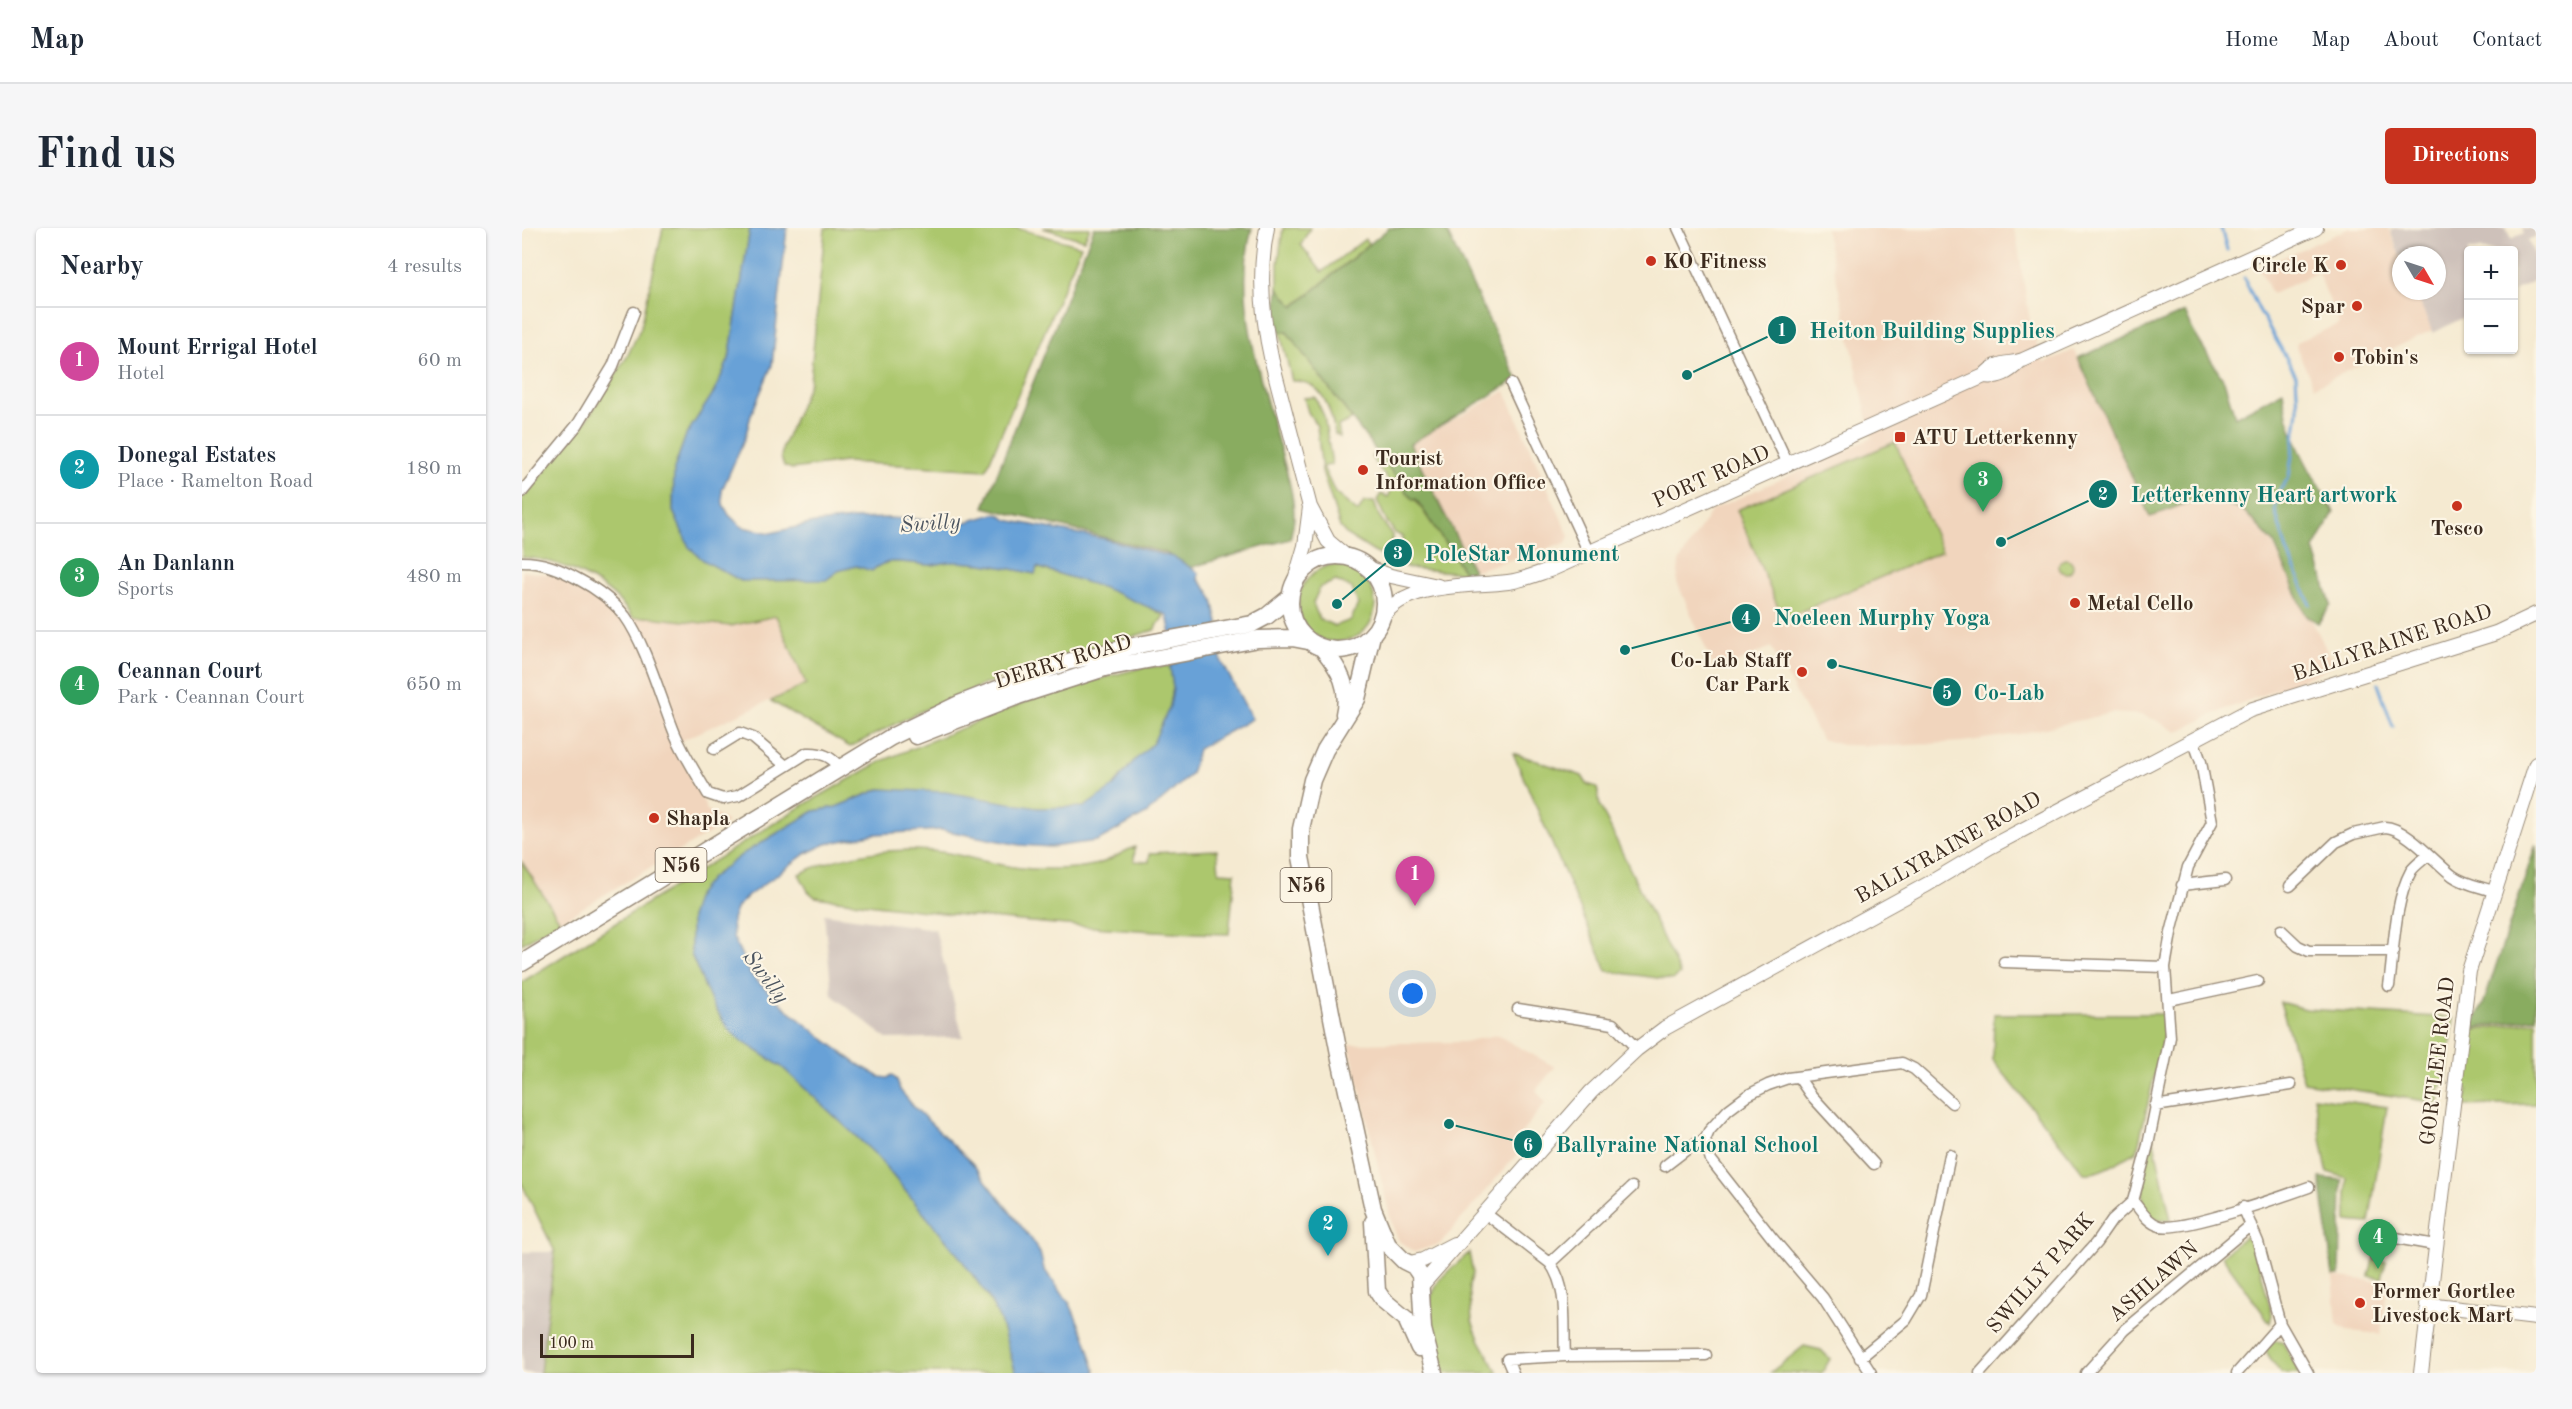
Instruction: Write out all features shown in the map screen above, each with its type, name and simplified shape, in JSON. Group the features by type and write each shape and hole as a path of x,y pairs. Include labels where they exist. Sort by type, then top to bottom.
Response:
{"main road":[{"path":"1267,228 1262,275 1267,339 1310,507 1328,541 1347,557 1391,576 1446,587"},
{"name":"PORT ROAD","path":"1446,587 1520,580 1589,553 1984,376 1994,378 2011,370 2019,362 2316,228"},
{"path":"1290,597 1305,546 1310,507"},
{"path":"1296,580 1306,567 1320,559 1347,557"},
{"path":"1368,568 1376,576 1384,594 1382,618"},
{"path":"1382,618 1389,609 1406,599 1446,587"},
{"name":"N56","path":"1290,597 1293,621 1308,641 1323,649 1338,668 1344,681 1347,700 1344,718"},
{"name":"DERRY ROAD","path":"1228,636 1262,620 1290,597"},
{"name":"BALLYRAINE ROAD","path":"1459,1241 1591,1092 1637,1049 1665,1028 1699,1008 1928,884 1990,847 2250,710 2496,633 2536,614"},
{"name":"N56","path":"1382,618 1372,635 1359,693 1325,750 1310,786 1301,829 1301,857 1340,1059 1373,1209 1376,1279 1379,1295 1406,1319 1422,1359 1433,1373"},
{"name":"N56","path":"1323,649 1348,650 1372,635"},
{"name":"DERRY ROAD","path":"522,963 841,768 1018,696 1153,650 1228,636 1308,641"},
{"name":"GORTLEE ROAD","path":"2421,1373 2429,1244 2469,971 2493,891 2536,764"},
{"name":"N56","path":"1373,1209 1388,1245 1419,1273 1425,1343 1433,1373"},
{"path":"1376,1279 1380,1269 1387,1263 1423,1260 1459,1241"},
{"path":"1392,1305 1410,1302 1459,1241"},
{"path":"2427,1305 2536,1318"}],"street":[{"path":"1678,228 1788,464"},
{"path":"522,492 578,424 613,366 634,312"},
{"path":"1511,384 1589,553"},
{"path":"522,562 536,562 559,569 586,584 614,604 626,617 649,667 676,736 708,794 723,799 738,796 807,753 818,753 831,757 841,768"},
{"path":"714,749 740,734 753,738 786,766"},
{"path":"2133,1201 2170,1037 2165,967 2182,885 2195,850 2211,822 2201,762 2193,739"},
{"path":"2290,886 2336,842 2364,831 2391,827 2458,879 2493,891"},
{"path":"2389,986 2404,892 2412,870 2428,855"},
{"path":"2182,885 2225,880"},
{"path":"2281,930 2298,946 2309,951 2394,951"},
{"path":"2004,962 2165,967"},
{"path":"2169,1000 2258,981"},
{"path":"1518,1009 1613,1024 1637,1049"},
{"path":"1665,1166 1691,1146 1705,1140 1709,1131 1722,1117 1748,1095 1788,1078 1902,1063 1914,1069 1952,1103"},
{"path":"1800,1078 1810,1094 1874,1164"},
{"path":"2156,1106 2291,1085"},
{"path":"1705,1140 1712,1160 1773,1239 1823,1298 1871,1373"},
{"path":"1860,1358 1906,1320 1921,1295 1950,1155"},
{"path":"1550,1263 1632,1186"},
{"name":"ASHLAWN","path":"2133,1201 2147,1219 2163,1227 2214,1218 2309,1187"},
{"name":"SWILLY PARK","path":"1980,1373 2096,1243 2112,1220 2133,1201"},
{"path":"2243,1207 2251,1225 2280,1324 2308,1373"},
{"path":"1485,1214 1550,1263 1561,1283 1565,1356"},
{"name":"ASHLAWN","path":"2086,1373 2126,1330 2251,1225"},
{"path":"2375,1257 2379,1235 2429,1244"},
{"path":"2237,1373 2280,1324"},
{"path":"1513,1373 1506,1359 1565,1356 1706,1355"}],"shaded area":[{"path":"1825,228 2012,228 2016,235 2031,327 2044,363 2074,350 2150,517 2202,497 2231,496 2272,543 2334,664 2319,673 2216,713 2177,732 2142,715 2112,713 2019,734 1962,742 1892,746 1842,745 1821,739 1771,647 1716,672 1677,582 1679,562 1712,510 1872,438"},
{"path":"2350,228 2388,228 2396,246 2392,246 2392,300 2419,300 2432,330 2314,387 2296,347 2297,342 2339,324 2318,272 2272,294 2259,268"},
{"path":"2396,228 2506,228 2511,239 2524,233 2522,228 2536,228 2536,237 2528,241 2536,258 2536,279 2518,289 2518,246 2464,246 2464,317 2433,333 2419,300 2446,300 2446,246 2396,246 2390,231"},
{"path":"1505,391 1569,536 1566,543 1473,571 1410,444"},
{"path":"522,571 562,576 601,601 619,618 648,617 730,626 776,616 806,684 676,743 707,810 728,822 560,921 522,862"},
{"path":"824,914 935,929 963,1037 887,1039 832,995"},
{"path":"1497,1035 1555,1067 1536,1090 1545,1103 1513,1144 1519,1152 1440,1244 1414,1252 1399,1241 1392,1225 1349,1044 1463,1042"},
{"path":"522,1252 555,1252 540,1373 522,1373"},
{"name":"Former Gortlee Livestock Mart","path":"2333,1276 2388,1283 2381,1334 2349,1331 2337,1324"}],"green space":[{"path":"663,228 750,228 729,359 714,392 686,435 674,469 673,511 690,547 703,560 741,581 826,580 838,571 856,566 872,571 878,566 892,562 929,565 949,562 973,563 1035,574 1036,567 1102,587 1150,607 1164,616 1154,630 1007,675 919,712 850,747 771,701 806,684 776,616 730,626 648,617 633,618 612,594 599,584 569,568 522,557 522,499 586,421 627,357 641,327"},
{"path":"825,228 1016,228 1081,246 986,470 845,462 792,469 784,466 781,457 783,446 810,382"},
{"path":"1043,228 1090,228 1084,240"},
{"path":"1094,228 1252,228 1247,254 1246,280 1250,333 1294,506 1290,539 1189,568 1166,553 984,507"},
{"path":"1283,228 1310,228 1301,245 1322,272 1365,239 1369,244 1293,307 1278,288 1278,264"},
{"path":"1389,228 1445,228 1517,379 1410,444 1473,571 1465,573 1416,499 1413,500 1287,332 1280,332 1276,316 1278,288 1294,307"},
{"path":"2185,312 2193,331 2224,381 2235,417 2283,391 2289,423 2301,454 2334,512 2314,549 2331,605 2318,623 2306,615 2274,543 2242,509 2202,497 2150,517 2078,358"},
{"path":"1280,332 1287,332 1352,419 1338,426 1340,437 1335,434 1328,406 1318,391 1311,385 1292,381"},
{"path":"1315,397 1324,416 1332,464 1323,467 1335,493 1358,512 1364,502 1374,502 1379,516 1392,535 1392,544 1397,546 1401,544 1403,537 1395,533 1377,500 1381,494 1388,497 1393,487 1387,483 1388,480 1371,457 1378,452 1413,500 1415,499 1465,573 1408,568 1374,552 1347,535 1340,527 1322,471 1317,426 1308,412 1304,398"},
{"path":"1895,442 1942,551 1783,619 1737,510"},
{"path":"2066,559 2071,561 2073,566 2071,571 2066,573 2061,571 2059,566 2061,561"},
{"path":"1330,565 1348,567 1361,574 1370,586 1374,599 1374,613 1369,625 1358,635 1343,641 1326,641 1313,634 1304,624 1299,611 1299,597 1304,584 1314,573","holes":["1336,581 1352,588 1358,604 1351,620 1335,626 1319,619 1313,603 1320,587"]},
{"path":"1170,666 1173,688 1170,706 1154,743 1132,763 1112,788 1084,807 1038,808 879,789 836,807 814,811 744,853 711,878 691,915 691,954 710,999 728,1029 782,1067 875,1154 959,1256 987,1295 1000,1320 1016,1373 540,1373 555,1252 522,1184 522,982 800,807 882,761 1052,691 1145,667"},
{"path":"1513,753 1582,776 1587,784 1597,787 1600,806 1680,974 1672,980 1607,971"},
{"path":"2536,844 2536,1018 2470,1029 2483,1005"},
{"path":"1135,847 1134,861 1149,862 1150,853 1217,850 1219,872 1235,873 1229,934 1022,921 815,897 808,891 799,874 852,856 911,850 948,853 1019,868 1086,867 1111,859"},
{"path":"522,862 560,921 522,944"},
{"path":"2280,1002 2305,1009 2454,1018 2446,1083 2439,1089 2439,1103 2304,1082"},
{"path":"1994,1014 2164,1014 2164,1033 2137,1151 2096,1172 2084,1173 1993,1060"},
{"path":"2536,1021 2536,1104 2461,1106 2468,1090 2463,1089 2470,1031"},
{"path":"2314,1097 2387,1107 2369,1223 2347,1221 2347,1178 2327,1172"},
{"path":"2153,1137 2171,1220 2157,1220 2149,1215 2144,1206 2143,1182"},
{"path":"2320,1178 2342,1180 2340,1275 2333,1275"},
{"path":"2245,1237 2253,1241 2272,1314 2270,1323 2222,1256"},
{"path":"1469,1253 1473,1273 1469,1286 1472,1321 1498,1373 1445,1373 1431,1343 1431,1297 1440,1279"},
{"path":"2373,1260 2386,1261 2382,1278 2369,1276"},
{"path":"2274,1340 2282,1341 2300,1373 2280,1373 2265,1350"},
{"path":"1804,1346 1821,1350 1830,1359 1822,1373 1770,1373"}],"water":[{"name":"Swilly","path":"750,228 787,228 772,365 751,415 745,438 722,490 723,504 729,515 742,527 771,533 814,523 854,519 889,518 966,522 994,514 1001,515 1007,520 1105,539 1176,558 1199,573 1198,579 1213,600 1220,632 1221,660 1252,719 1198,749 1191,774 1167,796 1146,814 1097,841 1051,847 1020,845 942,830 875,834 826,844 805,854 748,896 737,907 732,919 733,937 751,975 789,1011 856,1063 880,1077 888,1078 891,1075 897,1080 900,1090 914,1107 972,1163 1040,1253 1044,1269 1070,1304 1086,1340 1096,1373 1016,1373 1000,1320 987,1295 959,1256 875,1154 782,1067 728,1029 710,999 691,954 691,915 697,895 711,878 744,853 814,811 836,807 880,789 945,792 1038,808 1084,807 1112,788 1132,763 1153,743 1170,706 1173,688 1170,666 1177,663 1167,615 1104,588 1037,567 1035,574 973,563 949,562 929,565 892,562 878,566 872,571 856,566 838,571 826,580 741,581 703,560 689,547 673,511 674,469 686,435 714,392 729,359"}],"waterway":[{"path":"2221,228 2227,250"},
{"path":"2244,278 2258,308 2296,375 2298,410 2289,477 2279,491 2275,510 2287,551 2310,604"},
{"path":"2378,684 2393,727"}],"place":[{"name":"KO Fitness","path":"1651,261"},
{"name":"Circle K","path":"2341,265"},
{"name":"Spar","path":"2357,306"},
{"name":"Tobin's","path":"2339,357"},
{"name":"Heiton Building Supplies","path":"1687,375"},
{"name":"ATU Letterkenny","path":"1900,437"},
{"name":"Tourist Information Office","path":"1363,470"},
{"name":"Tesco","path":"2457,506"},
{"name":"An Danlann","path":"1983,512"},
{"name":"Letterkenny Heart artwork","path":"2001,542"},
{"name":"Metal Cello","path":"2075,603"},
{"name":"PoleStar Monument","path":"1337,604"},
{"name":"Noeleen Murphy Yoga","path":"1625,650"},
{"name":"Co-Lab","path":"1832,664"},
{"name":"Co-Lab Staff Car Park","path":"1802,672"},
{"name":"Shapla","path":"654,818"},
{"name":"Mount Errigal Hotel","path":"1415,906"},
{"name":"Ballyraine National School","path":"1449,1124"},
{"name":"Donegal Estates","path":"1328,1256"},
{"name":"Ceannan Court","path":"2378,1269"},
{"name":"Former Gortlee Livestock Mart","path":"2360,1303"}]}
